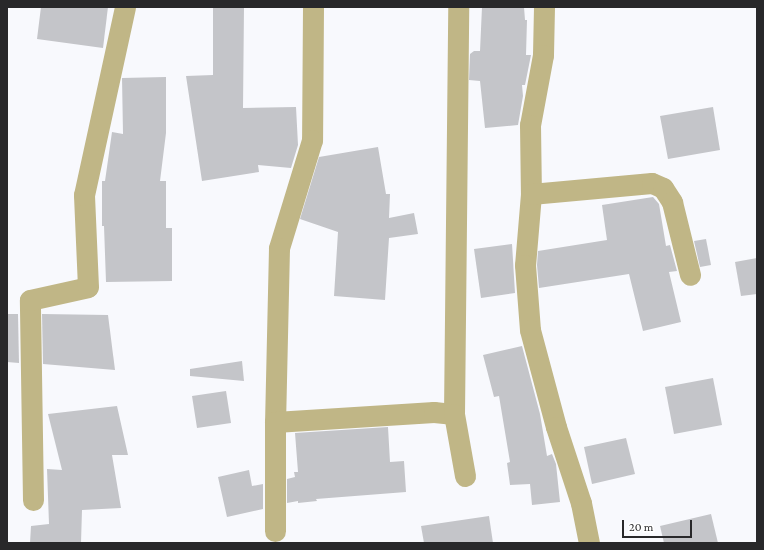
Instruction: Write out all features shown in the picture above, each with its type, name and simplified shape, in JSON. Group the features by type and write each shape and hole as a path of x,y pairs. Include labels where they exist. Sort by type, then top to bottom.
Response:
{"street":[{"path":"33,500 30,300 88,287 84,195 125,7"},
{"path":"275,531 275,422 279,248 312,140 314,7"},
{"path":"458,7 454,414 464,476"},
{"path":"544,7 543,55 530,125 530,194 525,265 530,330 556,427 581,503 589,543"},
{"path":"530,194 652,183 663,188 672,202 690,275"},
{"path":"275,422 434,412 454,414"}],"building":[{"path":"41,7 108,7 103,48 37,39"},
{"path":"213,7 244,7 243,108 296,107 298,145 291,168 258,165 259,172 202,181 186,76 213,75"},
{"path":"482,7 524,7 525,20 527,20 526,55 531,55 525,85 522,85 523,96 518,125 485,128 480,81 469,80 470,54 474,51 480,51"},
{"path":"166,77 166,133 160,181 166,181 166,228 172,228 172,281 106,282 104,226 102,226 102,181 105,181 112,132 123,134 122,78"},
{"path":"713,107 720,150 668,159 660,116"},
{"path":"378,147 386,194 390,194 389,218 414,213 418,234 389,238 385,300 334,296 338,232 300,219 319,157"},
{"path":"653,197 659,204 666,246 670,245 677,271 669,272 681,322 643,331 629,274 539,288 537,265 538,251 607,240 602,205"},
{"path":"706,239 711,265 700,267 694,241"},
{"path":"512,244 515,293 481,298 474,249"},
{"path":"757,258 757,294 741,296 735,262"},
{"path":"7,314 18,314 19,363 7,362"},
{"path":"42,314 108,315 115,370 43,364"},
{"path":"522,346 540,414 547,456 552,454 556,464 560,502 532,505 530,484 510,485 507,463 510,462 499,396 494,397 483,355"},
{"path":"242,361 244,381 190,376 190,369"},
{"path":"713,378 722,425 674,434 665,387"},
{"path":"226,391 231,423 197,428 192,396"},
{"path":"117,406 128,455 112,455 121,508 82,510 81,543 30,543 31,526 49,524 47,469 62,470 48,414"},
{"path":"388,427 390,462 404,461 406,492 316,499 317,501 298,503 298,501 287,503 287,479 295,477 294,472 298,472 295,433"},
{"path":"626,438 635,474 592,484 584,447"},
{"path":"249,470 252,486 263,484 263,509 227,517 218,477"},
{"path":"711,514 718,543 664,543 660,526"},
{"path":"489,516 493,543 424,543 421,526"}]}
